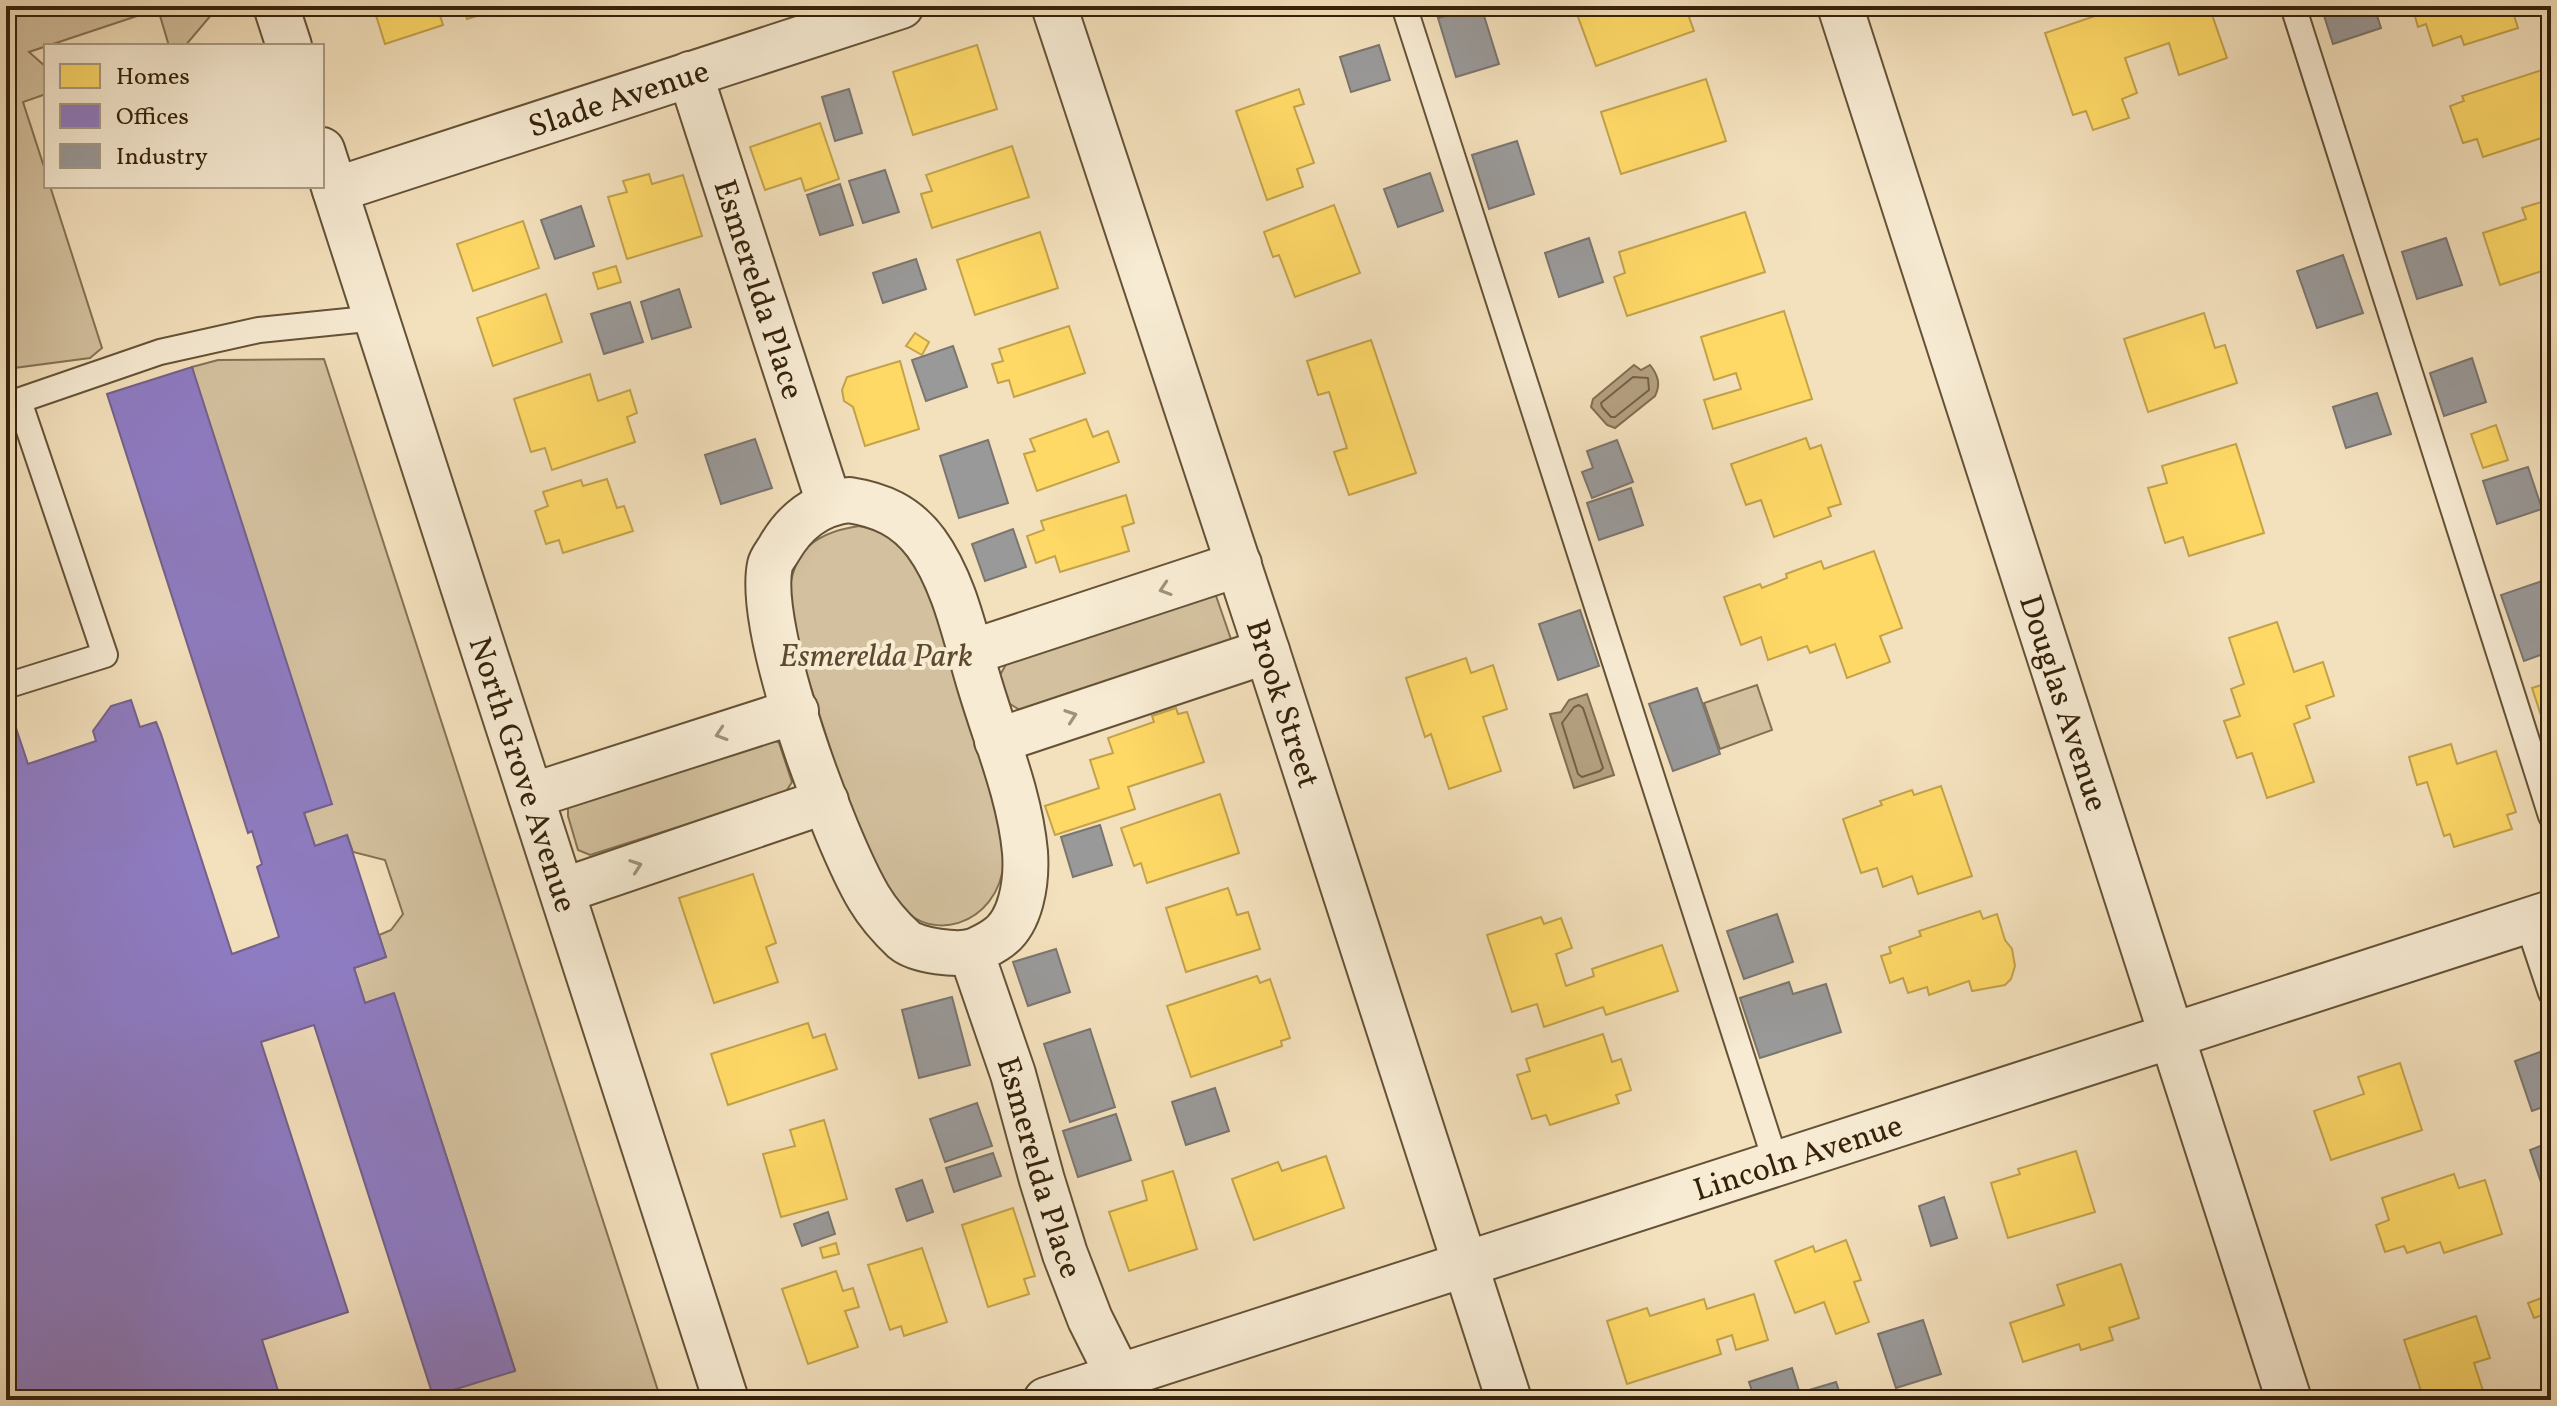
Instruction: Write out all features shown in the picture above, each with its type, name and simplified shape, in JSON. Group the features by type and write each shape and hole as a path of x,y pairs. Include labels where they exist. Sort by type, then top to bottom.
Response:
{"street":[{"path":"276,6 288,44"},
{"name":"Slade Avenue","path":"328,170 690,74 901,6"},
{"name":"Brook Street","path":"1054,6 1239,564 1509,1400"},
{"name":"Douglas Avenue","path":"1840,6 2289,1400"},
{"name":"Esmerelda Place","path":"690,74 829,503"},
{"name":"North Grove Avenue","path":"328,170 726,1400"},
{"path":"849,500 874,504 892,512 926,542 940,566 969,653 1021,824 1025,879 1020,903 999,938 971,952 925,950 906,942 870,900 826,801 774,633 770,564 783,541 804,517 829,503 849,500"},
{"path":"969,653 1239,564"},
{"path":"997,741 1267,651"},
{"path":"531,796 796,711"},
{"path":"562,891 826,801"},
{"name":"Lincoln Avenue","path":"1046,1400 2539,917"},
{"name":"Esmerelda Place","path":"971,952 1013,1074 1065,1254 1090,1319 1119,1377"}],"lane":[{"path":"1404,6 1776,1163"},
{"path":"2293,6 2551,816"},
{"path":"6,686 105,655 13,403 160,352 259,330 377,318"},
{"path":"2539,917 2551,993"}],"green space":[{"path":"6,6 209,6 212,14 187,44 168,44 158,9 53,44 44,44 44,47 29,52 44,65 44,95 23,102 44,167 44,188 51,188 102,348 90,358 6,369"},
{"path":"324,359 661,1400 435,1400 434,1396 515,1370 394,994 365,1003 354,968 386,957 379,935 391,930 403,914 385,860 353,852 347,835 315,846 304,813 192,367 218,360"},
{"name":"Esmerelda Park","path":"859,526 890,537 901,545 924,579 997,803 1004,846 999,883 989,901 975,915 958,923 940,925 922,922 904,911 879,877 848,805 787,608 792,575 804,551 826,535"},
{"path":"1215,593 1232,642 1023,712 1005,701 1000,675 1008,661"},
{"path":"1757,685 1772,730 1720,749 1704,703"},
{"path":"769,737 779,743 792,782 785,793 590,855 578,850 568,816 568,804"}],"water":[{"path":"1634,365 1641,370 1650,365 1658,380 1657,392 1615,428 1607,425 1591,407 1593,399"},
{"path":"1587,694 1614,775 1574,788 1550,714 1561,712 1569,700"}],"building: Homes":[{"path":"373,6 437,6 443,25 385,44"},
{"path":"463,6 507,6 507,7 467,19"},
{"path":"1574,6 1685,6 1694,31 1596,66"},
{"path":"2124,6 2209,6 2227,58 2179,75 2169,43 2125,58 2137,93 2122,99 2129,118 2093,130 2086,111 2073,115 2045,33"},
{"path":"2412,6 2511,6 2518,28 2464,45 2461,36 2433,46 2426,24 2418,27"},
{"path":"977,45 997,109 913,135 893,72"},
{"path":"2545,69 2551,87 2551,135 2483,157 2477,139 2463,143 2450,106 2464,101 2462,96"},
{"path":"1706,79 1726,141 1621,174 1601,112"},
{"path":"1299,89 1304,104 1294,107 1314,163 1297,169 1303,187 1267,200 1236,111"},
{"path":"820,123 839,179 805,191 801,178 765,190 750,147"},
{"path":"1012,146 1029,197 932,228 921,194 932,191 926,175"},
{"path":"649,174 652,184 683,175 702,236 627,259 608,197 627,192 623,181"},
{"path":"2551,199 2551,268 2500,285 2483,233 2526,219 2522,208"},
{"path":"1334,205 1360,273 1295,297 1279,255 1273,257 1264,232"},
{"path":"1745,212 1765,272 1627,316 1614,277 1625,273 1619,252"},
{"path":"523,221 539,268 473,291 457,244"},
{"path":"1040,232 1058,288 975,315 957,260"},
{"path":"616,266 621,282 598,289 593,273"},
{"path":"546,294 562,342 493,366 477,318"},
{"path":"1784,311 1812,399 1713,429 1704,400 1741,389 1736,373 1714,380 1701,337"},
{"path":"2204,313 2215,348 2225,345 2237,383 2148,412 2124,339"},
{"path":"1069,326 1085,373 1014,397 1009,380 998,383 992,364 1003,361 999,349"},
{"path":"915,333 929,342 922,355 906,346"},
{"path":"1371,340 1416,473 1349,495 1334,452 1347,448 1329,392 1318,395 1307,361"},
{"path":"900,361 919,429 865,446 853,407 844,401 842,390 847,377"},
{"path":"590,374 598,401 630,390 637,413 627,417 635,442 552,470 545,448 531,452 514,399"},
{"path":"1086,419 1093,437 1108,431 1119,462 1037,491 1024,454 1035,451 1030,439"},
{"path":"2496,425 2508,460 2483,468 2471,434"},
{"path":"1806,438 1810,449 1821,445 1841,504 1828,508 1831,516 1774,537 1761,500 1746,505 1731,464"},
{"path":"2236,444 2264,533 2189,556 2183,537 2165,543 2148,488 2167,483 2162,466"},
{"path":"607,479 617,508 624,506 633,531 563,553 559,540 546,544 535,511 548,506 543,492 581,480 583,486"},
{"path":"1126,495 1134,523 1122,527 1129,551 1060,572 1055,556 1036,563 1027,536 1044,530 1041,521"},
{"path":"1874,551 1902,628 1880,636 1890,662 1847,678 1835,644 1810,653 1807,646 1768,660 1761,637 1741,645 1724,597 1760,584 1762,588 1787,578 1786,574 1821,561 1824,569"},
{"path":"2277,622 2294,672 2323,662 2334,696 2306,706 2310,718 2294,724 2314,782 2267,798 2252,753 2237,758 2224,721 2240,716 2231,689 2244,684 2229,638"},
{"path":"1466,658 1471,673 1493,665 1507,709 1483,717 1501,771 1449,789 1431,734 1425,737 1406,678"},
{"path":"2551,682 2551,746 2532,688"},
{"path":"1176,708 1178,714 1187,712 1204,762 1128,787 1135,809 1055,835 1045,806 1099,788 1090,760 1113,753 1108,738 1154,722 1152,716"},
{"path":"2451,744 2457,764 2496,751 2516,812 2507,815 2512,829 2454,847 2450,834 2444,836 2427,782 2417,785 2409,757"},
{"path":"1941,786 1972,876 1918,894 1912,876 1883,887 1877,868 1861,873 1843,819 1912,790 1914,795"},
{"path":"1220,794 1239,853 1147,883 1141,863 1134,866 1121,828"},
{"path":"753,874 776,943 766,947 778,982 714,1003 679,898"},
{"path":"1228,888 1237,915 1248,912 1260,949 1186,972 1166,908"},
{"path":"1980,911 1983,919 1997,914 2005,940 2012,949 2015,966 2011,979 2005,985 1972,991 1969,981 1929,995 1927,987 1908,993 1903,978 1890,983 1881,956 1891,953 1889,947 1921,936 1919,931"},
{"path":"1541,917 1544,924 1561,918 1572,948 1556,954 1566,986 1594,976 1592,969 1662,945 1678,991 1606,1015 1603,1007 1544,1027 1537,1004 1512,1012 1487,935"},
{"path":"1257,976 1260,983 1270,979 1290,1038 1281,1041 1282,1046 1191,1077 1167,1006"},
{"path":"808,1023 813,1038 825,1034 837,1069 728,1105 711,1054"},
{"path":"1603,1034 1612,1062 1621,1059 1631,1090 1616,1095 1619,1103 1550,1125 1546,1115 1532,1119 1517,1075 1530,1071 1526,1059"},
{"path":"2400,1063 2422,1130 2331,1160 2314,1111 2364,1094 2358,1077"},
{"path":"824,1120 847,1199 781,1217 763,1154 795,1146 790,1130"},
{"path":"2076,1151 2095,1212 2008,1238 1991,1183 2020,1174 2018,1169"},
{"path":"1326,1156 1344,1208 1254,1240 1232,1179 1278,1162 1282,1171"},
{"path":"1173,1171 1197,1249 1129,1271 1109,1212 1147,1200 1142,1181"},
{"path":"2454,1174 2459,1188 2485,1180 2502,1234 2444,1253 2440,1242 2407,1253 2404,1246 2385,1252 2376,1225 2389,1220 2382,1198"},
{"path":"1013,1208 1035,1276 1024,1279 1029,1294 988,1307 962,1225"},
{"path":"1846,1240 1861,1280 1854,1282 1869,1322 1836,1334 1824,1302 1795,1313 1775,1261 1813,1246 1815,1252"},
{"path":"836,1243 839,1254 823,1258 820,1248"},
{"path":"922,1248 947,1322 904,1336 901,1326 890,1330 868,1265"},
{"path":"2121,1264 2139,1318 2109,1328 2113,1340 2081,1350 2079,1344 2023,1362 2010,1323 2064,1305 2057,1285"},
{"path":"836,1271 843,1291 853,1288 859,1307 845,1311 858,1347 808,1364 782,1289"},
{"path":"1754,1294 1768,1340 1736,1350 1732,1335 1717,1340 1721,1354 1627,1384 1607,1321 1647,1308 1650,1316 1704,1299 1707,1309"},
{"path":"2550,1295 2551,1312 2534,1318 2528,1303"},
{"path":"2476,1316 2490,1358 2474,1363 2486,1400 2424,1400 2404,1340"}],"building: Offices":[{"path":"192,367 332,804 304,813 315,846 347,835 386,957 354,968 365,1003 394,993 515,1371 433,1396 314,1025 261,1042 348,1312 262,1340 281,1400 6,1400 6,731 16,728 28,764 96,741 93,731 111,706 131,700 140,727 156,722 161,734 232,954 279,937 257,867 262,864 252,831 248,833 107,394"}],"building: Industry":[{"path":"1481,6 1499,64 1456,77 1438,18"},
{"path":"2321,6 2374,6 2381,28 2333,44"},
{"path":"1379,45 1390,80 1351,92 1340,57"},
{"path":"849,89 862,133 835,141 822,97"},
{"path":"1517,141 1534,194 1489,209 1472,155"},
{"path":"885,170 899,212 863,223 849,181"},
{"path":"1430,173 1443,211 1398,227 1384,189"},
{"path":"840,184 853,225 820,235 807,195"},
{"path":"581,206 594,246 555,259 541,220"},
{"path":"1589,238 1603,282 1559,297 1545,253"},
{"path":"2446,238 2462,285 2417,299 2402,252"},
{"path":"2343,255 2363,313 2317,328 2297,271"},
{"path":"916,259 926,289 883,303 873,273"},
{"path":"679,289 691,327 652,339 641,302"},
{"path":"630,302 643,342 604,354 591,314"},
{"path":"953,346 967,387 926,401 912,360"},
{"path":"2472,358 2486,402 2444,416 2430,373"},
{"path":"2377,393 2391,434 2346,448 2333,407"},
{"path":"755,439 772,488 721,504 705,455"},
{"path":"988,440 1008,503 959,518 940,456"},
{"path":"1617,440 1633,482 1592,498 1582,472 1593,468 1587,451"},
{"path":"2528,467 2542,509 2497,524 2483,481"},
{"path":"1631,488 1643,525 1599,540 1587,503"},
{"path":"1013,529 1026,567 985,581 972,544"},
{"path":"2542,581 2551,605 2551,651 2524,661 2501,595"},
{"path":"1580,610 1599,666 1558,680 1539,624"},
{"path":"1697,688 1720,754 1673,771 1649,704"},
{"path":"1100,825 1112,865 1073,877 1061,837"},
{"path":"1777,914 1793,962 1744,979 1727,931"},
{"path":"1056,949 1070,992 1028,1006 1013,962"},
{"path":"1789,982 1793,994 1826,984 1841,1032 1760,1058 1740,998"},
{"path":"952,997 970,1065 919,1078 902,1010"},
{"path":"1090,1029 1115,1107 1070,1122 1044,1044"},
{"path":"2551,1048 2551,1104 2532,1111 2515,1061"},
{"path":"1215,1088 1229,1131 1186,1145 1172,1102"},
{"path":"977,1103 992,1146 945,1162 930,1119"},
{"path":"1116,1114 1131,1160 1078,1177 1063,1131"},
{"path":"2551,1142 2551,1186 2543,1188 2530,1150"},
{"path":"993,1153 1001,1176 954,1192 946,1168"},
{"path":"922,1180 933,1212 907,1221 896,1189"},
{"path":"1944,1197 1957,1238 1931,1246 1919,1206"},
{"path":"828,1212 835,1234 802,1246 794,1224"},
{"path":"1923,1320 1941,1374 1896,1388 1878,1334"},
{"path":"1792,1368 1801,1397 1755,1400 1749,1382"},
{"path":"1836,1382 1842,1400 1809,1400 1806,1391"}]}
